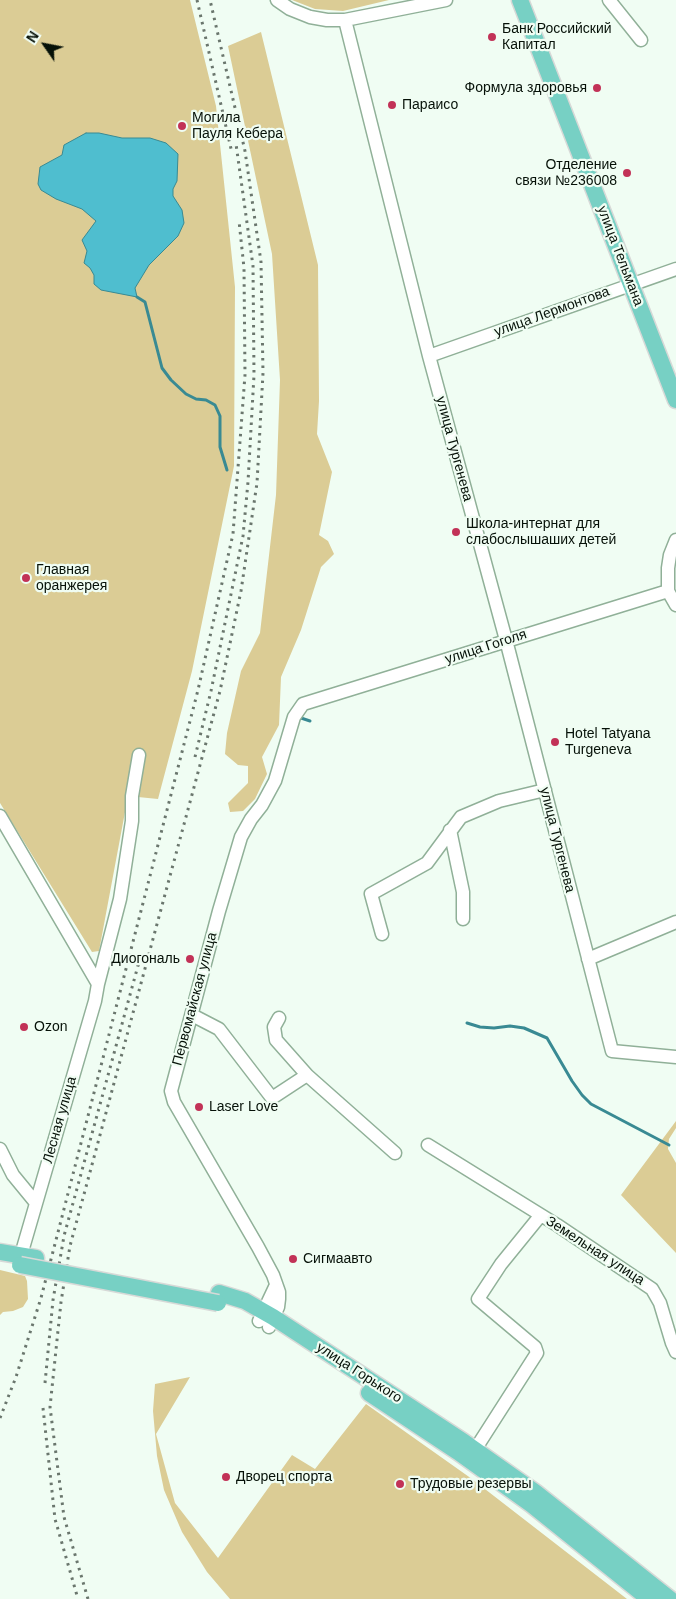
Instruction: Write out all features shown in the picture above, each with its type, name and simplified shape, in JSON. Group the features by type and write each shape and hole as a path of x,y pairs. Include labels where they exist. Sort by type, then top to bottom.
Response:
{"main road":[{"name":"улица Тельмана","path":"520,0 676,400"},
{"name":"улица Горького","path":"0,1252 21,1260 218,1298 245,1301 266,1319 472,1455 536,1492 585,1529 670,1599"},
{"name":"улица Горького","path":"0,1262 21,1260"},
{"name":"улица Горького","path":"472,1455 649,1599"}],"street":[{"path":"277,0 290,9 327,20 345,20 446,0"},
{"path":"609,0 641,40"},
{"name":"улица Тургенева","path":"345,20 429,356 506,640 612,1051 676,1057"},
{"name":"улица Лермонтова","path":"429,356 676,270"},
{"path":"676,540 670,555 668,568 668,591 676,605"},
{"name":"улица Гоголя","path":"304,704 668,591"},
{"name":"Первомайская улица","path":"266,1319 279,1299 279,1292 273,1275 174,1102 171,1092 219,911 241,837 275,781 294,717 304,704"},
{"name":"Лесная улица","path":"21,1260 95,1002 120,899 132,821 132,796 139,755"},
{"path":"382,934 371,894 427,863 461,817 499,801 544,790"},
{"path":"0,816 98,984"},
{"path":"450,830 463,892 463,919"},
{"path":"588,959 676,922"},
{"path":"192,1015 219,1029 272,1098 307,1075"},
{"path":"279,1018 274,1027 276,1040 307,1075 395,1153"},
{"path":"428,1145 540,1216"},
{"path":"0,1149 13,1175 36,1203"},
{"name":"Земельная улица","path":"472,1455 537,1353 535,1347 478,1299 501,1264 540,1216 557,1225 652,1289 660,1303 676,1352"}],"shaded area":[{"path":"0,0 190,0 216,106 235,287 234,466 192,671 158,799 128,796 99,951 92,952 0,803"},
{"path":"292,0 389,0 343,11 315,9"},
{"path":"261,32 318,265 319,401 317,434 332,472 319,535 328,541 334,554 321,567 301,630 281,677 279,725 262,757 267,774 255,799 243,811 230,812 228,803 248,783 248,766 238,765 225,754 227,733 241,671 260,633 276,495 280,380 272,254 228,46"},
{"path":"676,1121 676,1128 669,1139 668,1149 676,1163 676,1253 621,1195"},
{"path":"0,1270 25,1276 28,1299 23,1307 3,1312 0,1315"},
{"name":"Трудовые резервы","path":"190,1377 156,1434 175,1503 218,1558 292,1455 315,1469 366,1404 472,1479 627,1599 230,1599 207,1572 182,1532 164,1490 157,1456 153,1411 155,1384"}],"water":[{"path":"86,133 99,133 122,138 150,138 166,143 178,154 177,181 173,189 173,196 182,210 184,223 178,236 149,265 135,288 137,297 101,290 94,284 94,275 84,263 87,251 82,240 96,221 82,209 56,199 41,190 38,184 40,167 62,155 64,145"}],"waterway":[{"path":"137,297 145,302 162,368 171,380 186,394 215,405 220,416 220,447 227,470"},
{"path":"301,718 310,721"},
{"path":"467,1023 480,1027 510,1026 524,1028 547,1038 572,1081 591,1104 669,1145"}],"railway":[{"path":"197,0 232,153"},
{"path":"88,1599 64,1517 50,1407 61,1302 70,1246 220,691 241,591 257,483 263,373 261,262 245,151 210,0"},
{"path":"195,757 211,691 243,536 248,482 254,375 253,266 236,144"},
{"path":"0,1418 16,1377 41,1298 198,690 233,534 245,375 244,268 239,221"},
{"path":"45,1383 53,1300 64,1236 139,962"},
{"path":"43,1408 55,1519 78,1599"}],"place":[{"name":"Банк Российский Капитал","path":"492,37"},
{"name":"Формула здоровья","path":"597,88"},
{"name":"Параисо","path":"392,105"},
{"name":"Могила Пауля Кебера","path":"182,126"},
{"name":"Отделение связи №236008","path":"627,173"},
{"name":"Школа-интернат для слабослышаших детей","path":"456,532"},
{"name":"Главная оранжерея","path":"26,578"},
{"name":"Hotel Tatyana Turgeneva","path":"555,742"},
{"name":"Диогональ","path":"190,959"},
{"name":"Ozon","path":"24,1027"},
{"name":"Laser Love","path":"199,1107"},
{"name":"Сигмаавто","path":"293,1259"},
{"name":"Дворец спорта","path":"226,1477"},
{"name":"Трудовые резервы","path":"400,1484"}]}
